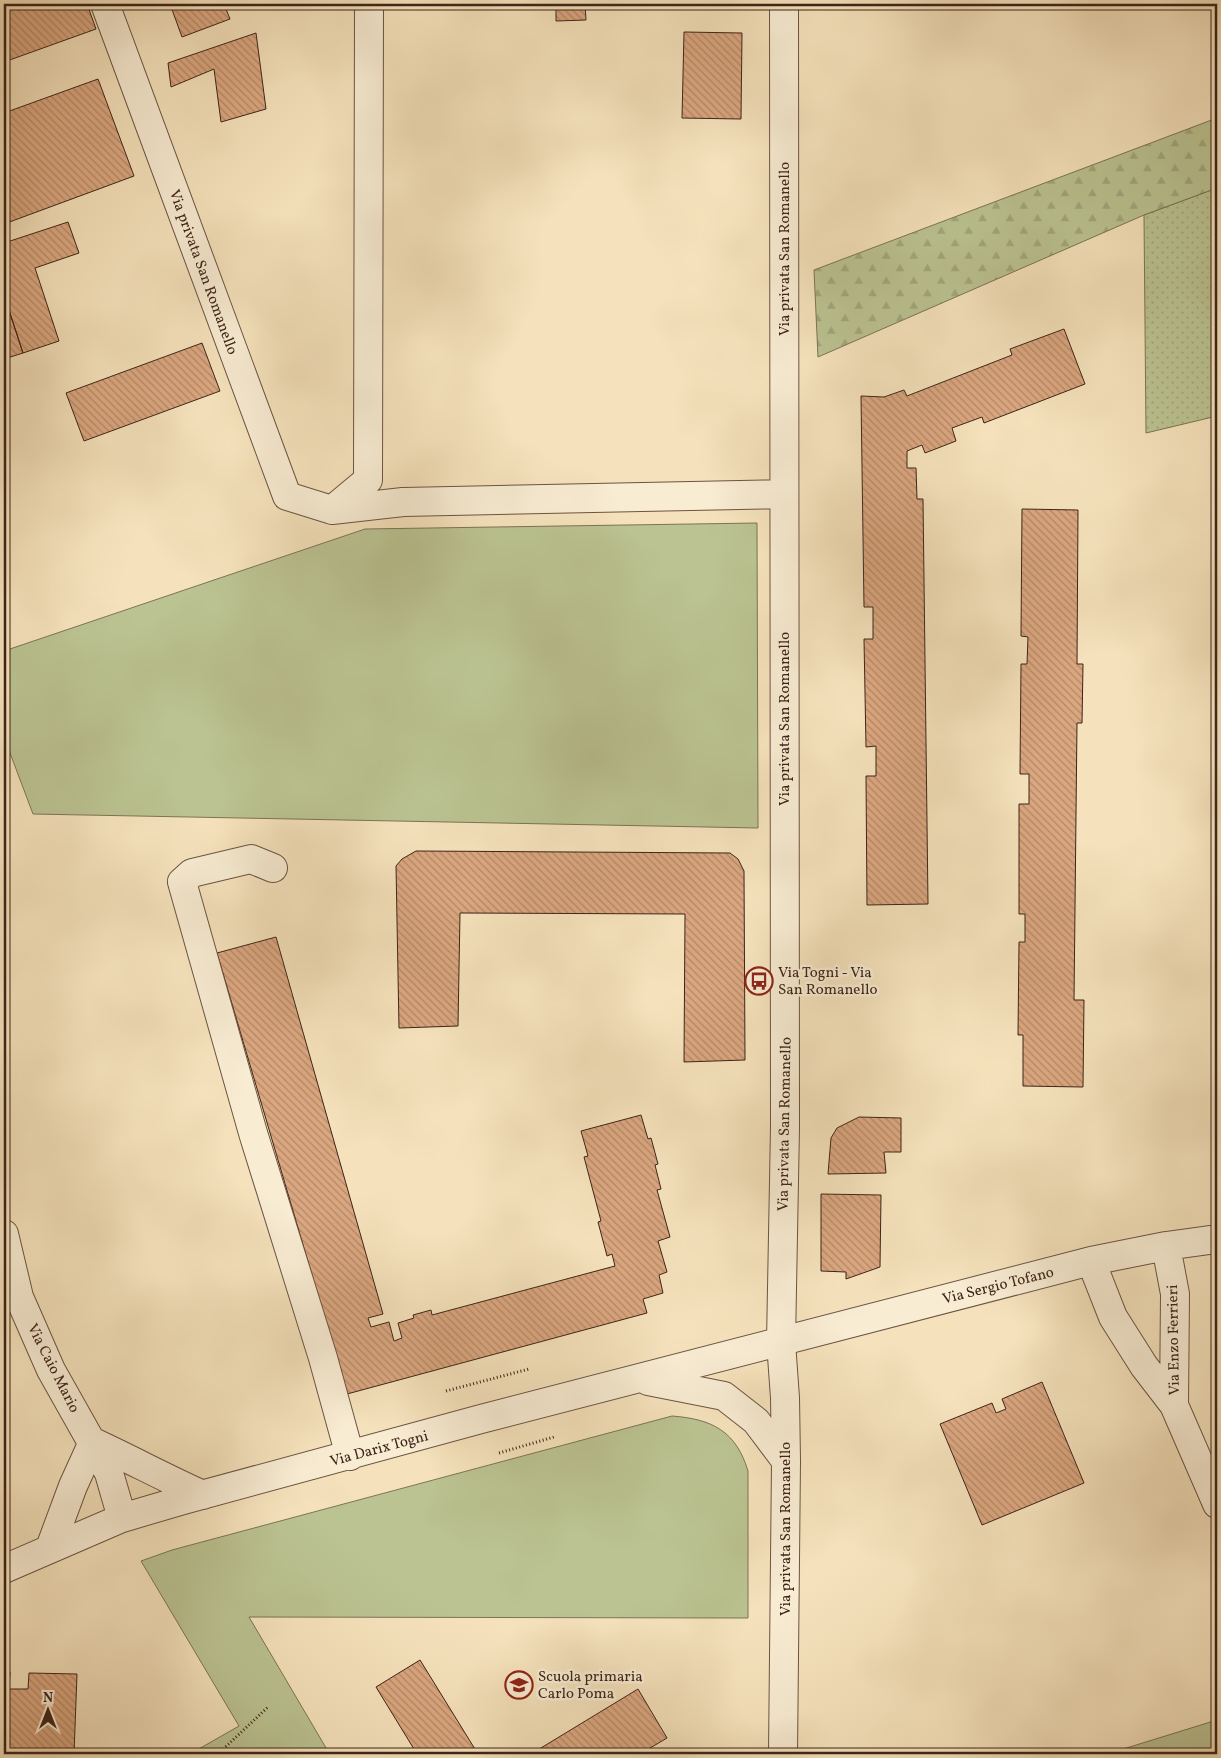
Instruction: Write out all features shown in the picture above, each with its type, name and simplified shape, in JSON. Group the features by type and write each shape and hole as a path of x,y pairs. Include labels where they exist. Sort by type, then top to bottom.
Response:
{"street":[{"name":"Via privata San Romanello","path":"106,4 288,496 332,510 403,502 784,494"},
{"path":"332,510 368,480 370,4"},
{"name":"Via privata San Romanello","path":"783,1754 786,1461 785,1398 781,1342 785,1127 784,4"},
{"path":"273,868 251,859 192,873 182,882 253,1133 323,1358 350,1456"},
{"name":"Via Caio Mario","path":"4,1234 19,1297 52,1370 109,1473 122,1518"},
{"name":"Via Sergio Tofano","path":"781,1342 1091,1261 1166,1246 1217,1239"},
{"name":"Via Enzo Ferrieri","path":"1166,1246 1175,1294 1174,1406"},
{"name":"Via Enzo Ferrieri","path":"1091,1261 1113,1317 1144,1366 1174,1406 1217,1504"},
{"name":"Via Darix Togni","path":"4,1569 122,1518 781,1342"},
{"name":"Via Darix Togni","path":"638,1379 679,1385 724,1396 756,1421 786,1461"},
{"path":"50,1548 73,1486 93,1442 138,1462 154,1474 203,1495"}],"path":[{"path":"446,1392 529,1369"},
{"path":"499,1453 554,1437"},
{"path":"218,1754 268,1707"}],"green space":[{"path":"1217,118 1217,188 1144,215 818,357 814,270"},
{"path":"1217,188 1217,416 1146,433 1144,215"},
{"path":"757,523 758,828 33,814 4,737 4,651 365,529"},
{"path":"672,1416 699,1420 710,1424 729,1437 743,1457 748,1471 748,1618 249,1617 329,1753 190,1754 239,1726 141,1561 172,1550"},
{"path":"1217,1720 1217,1754 1107,1754"}],"building":[{"path":"4,4 87,4 96,29 4,62"},
{"path":"170,4 224,4 230,19 182,37"},
{"path":"556,4 585,4 586,20 556,21"},
{"path":"684,32 742,33 741,119 682,118"},
{"path":"256,33 266,109 221,122 214,69 171,87 168,63"},
{"path":"98,79 134,176 4,224 4,113"},
{"path":"68,222 79,253 35,268 59,341 23,353 4,295 4,243"},
{"path":"4,295 23,353 4,359"},
{"path":"1064,329 1085,384 984,423 982,417 952,428 956,441 925,453 922,445 907,451 907,468 916,468 917,499 923,499 928,904 867,905 866,776 876,776 876,746 866,747 864,639 873,639 873,607 864,607 861,396 884,397 904,390 907,396 1012,355 1010,349"},
{"path":"202,343 220,391 84,441 66,393"},
{"path":"1022,509 1078,510 1077,664 1083,664 1082,723 1077,723 1074,1000 1084,1000 1083,1087 1023,1086 1023,1035 1018,1035 1019,942 1025,942 1025,914 1019,914 1019,804 1029,804 1029,774 1020,774 1021,664 1027,664 1028,637 1021,636"},
{"path":"416,851 730,853 738,859 744,871 745,1060 684,1062 685,914 460,913 458,1026 399,1028 396,866 402,859"},
{"path":"276,937 383,1314 368,1318 371,1327 389,1322 394,1341 402,1338 398,1323 414,1318 413,1315 431,1310 432,1315 615,1266 612,1254 607,1256 598,1222 601,1221 584,1157 588,1156 581,1131 641,1115 648,1139 651,1138 658,1164 655,1165 661,1189 657,1190 670,1237 658,1241 667,1272 659,1275 663,1293 643,1299 647,1313 347,1394 217,953"},
{"path":"859,1117 901,1118 901,1152 884,1152 886,1173 828,1174 831,1138 837,1128"},
{"path":"821,1194 881,1195 880,1267 846,1279 846,1272 821,1271"},
{"path":"1042,1382 1084,1483 982,1525 940,1424 992,1403 996,1413 1006,1409 1002,1399"},
{"path":"420,1660 478,1754 417,1754 376,1687"},
{"path":"4,1672 10,1672 9,1689 28,1689 29,1673 77,1674 74,1754 4,1754"},
{"path":"638,1689 667,1738 640,1754 531,1754"}],"place":[{"name":"Via Togni - Via San Romanello","path":"759,981"},
{"name":"Scuola primaria Carlo Poma","path":"519,1685"}]}
